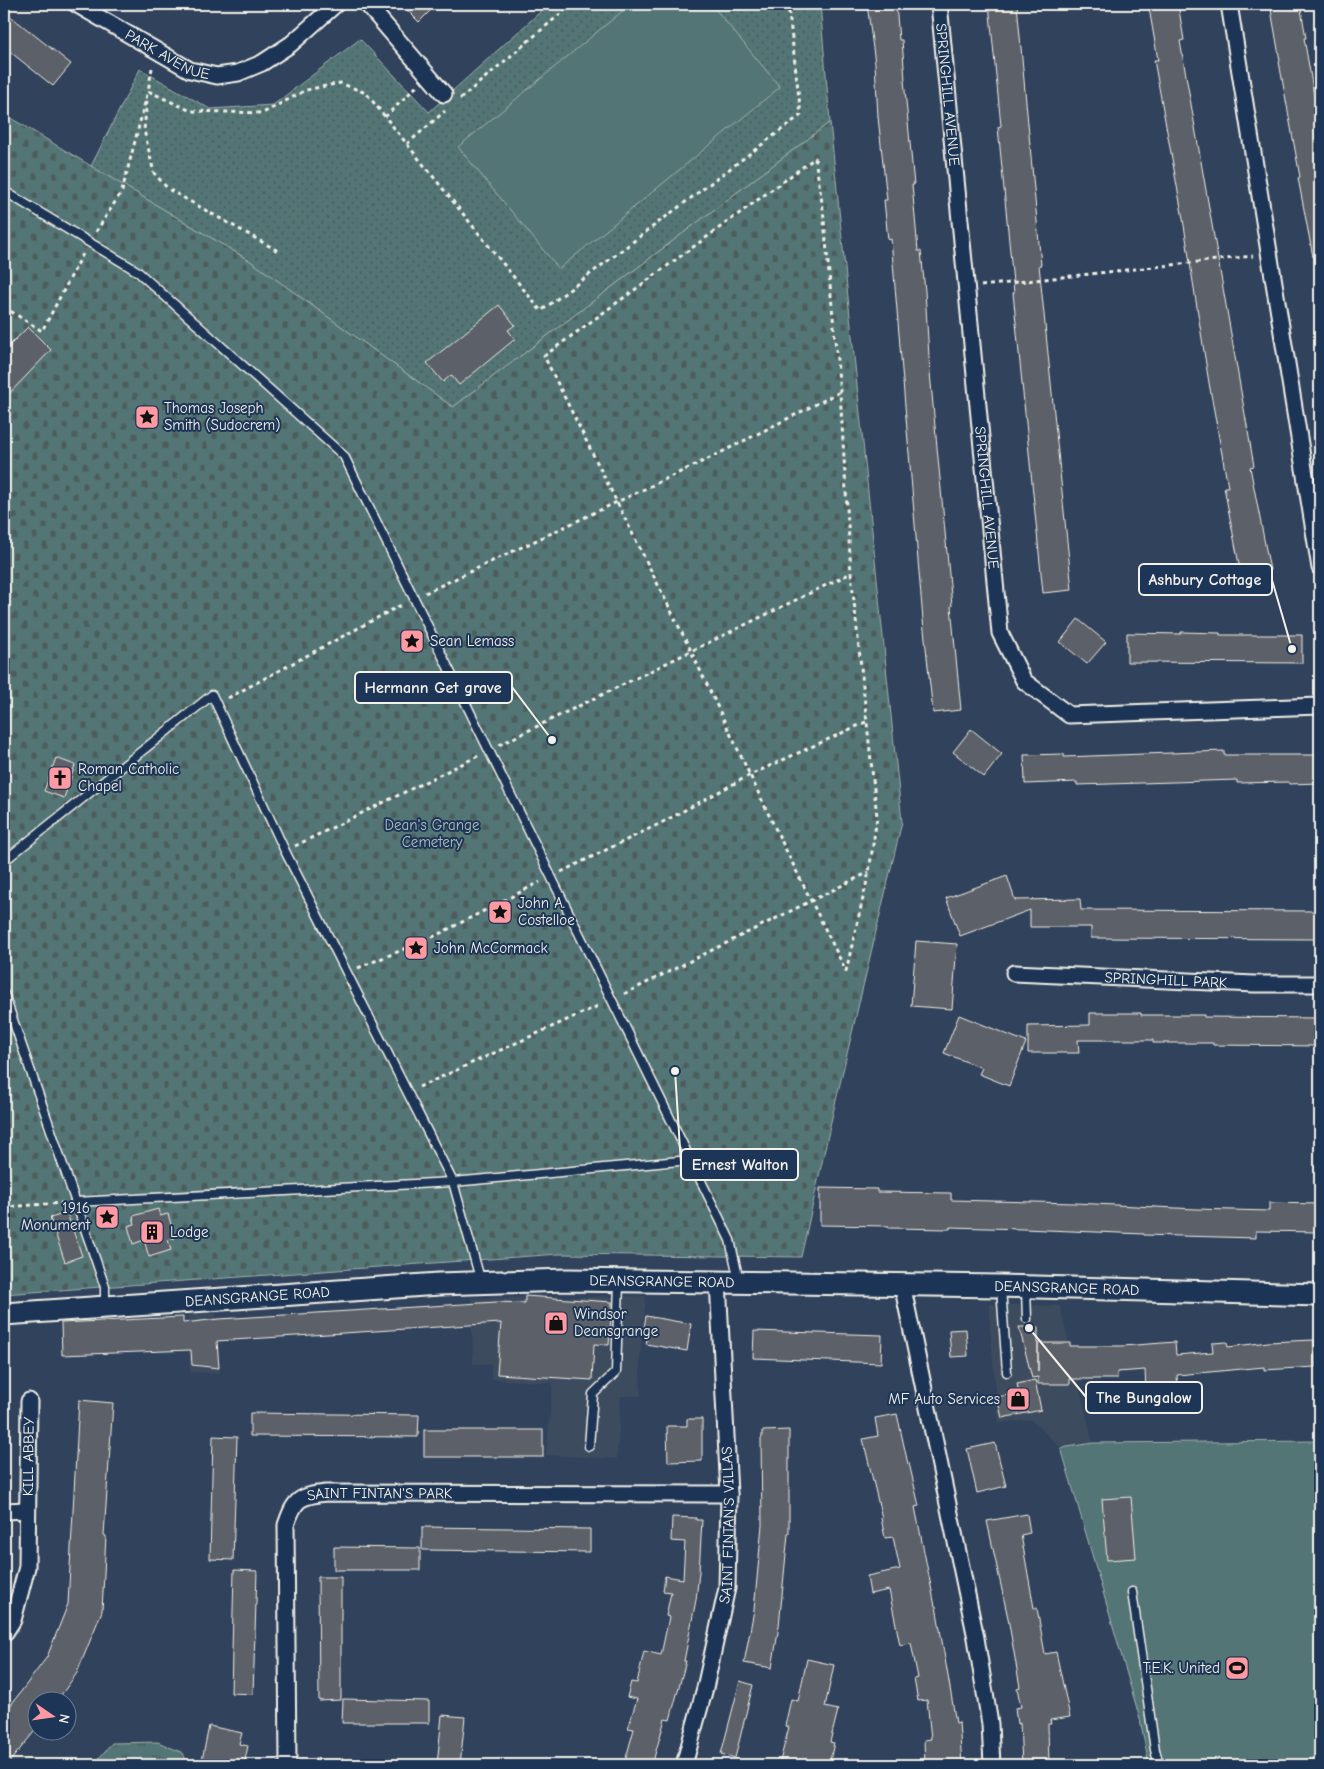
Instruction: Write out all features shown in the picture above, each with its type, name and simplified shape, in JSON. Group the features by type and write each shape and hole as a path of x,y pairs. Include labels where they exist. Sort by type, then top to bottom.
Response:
{"main road":[{"name":"DEANSGRANGE ROAD","path":"4,1314 480,1282 739,1281 1320,1295"}],"street":[{"name":"PARK AVENUE","path":"76,4 190,70 217,76 238,73 262,63 291,44 336,4"},
{"path":"367,4 449,99"},
{"name":"SPRINGHILL AVENUE","path":"939,4 1000,633 1024,680 1069,715 1320,706"},
{"path":"1229,4 1320,568"},
{"name":"SPRINGHILL PARK","path":"1014,973 1254,984 1320,984"},
{"name":"SAINT FINTAN'S VILLAS","path":"684,1765 706,1688 727,1588 729,1494 718,1281"},
{"path":"902,1284 976,1638 990,1724 992,1765"},
{"name":"KILL ABBEY","path":"4,1634 13,1620 27,1567 29,1401"},
{"name":"SAINT FINTAN'S PARK","path":"288,1765 286,1524 298,1500 311,1495 326,1493 729,1494"},
{"name":"KILL ABBEY","path":"4,1511 27,1510"}],"lane":[{"path":"4,191 137,271 344,456 730,1240 739,1281"},
{"path":"4,861 212,695 285,851 453,1182 480,1282"},
{"path":"4,994 105,1287 105,1307"},
{"path":"76,1202 453,1182 690,1160"},
{"path":"589,1446 593,1394 616,1372 619,1280"},
{"path":"1000,1286 1007,1372"},
{"path":"1026,1287 1027,1319"},
{"path":"1132,1592 1154,1750 1159,1765"}],"path":[{"path":"449,99 572,4"},
{"path":"148,91 191,111 263,113 306,90 340,83 366,94 541,312 801,115 788,4"},
{"path":"154,50 144,130 154,173 168,189 278,251"},
{"path":"385,117 428,75"},
{"path":"4,307 42,331 90,242 122,190 148,91"},
{"path":"407,144 447,110"},
{"path":"815,158 823,209 840,392 851,573 877,817 869,872 846,971 691,651 544,356 815,158"},
{"path":"967,288 1269,254"},
{"path":"216,704 414,599 714,456 840,392"},
{"path":"285,851 851,573"},
{"path":"348,972 431,938 661,823 750,775 868,721"},
{"path":"407,1093 611,1000 869,872"},
{"path":"4,1207 76,1202"}],"shaded area":[{"path":"646,1296 640,1356 641,1396 621,1396 617,1459 546,1455 553,1383 491,1379 491,1364 473,1364 471,1298"},
{"path":"990,1304 1060,1306 1093,1443 1061,1448 1031,1420 999,1423 990,1330"},
{"path":"216,1313 220,1373 190,1372 188,1314"}],"green space":[{"path":"549,4 820,4 830,122 453,407 252,262 91,166 140,69 210,109 273,105 360,39 429,112"},
{"path":"631,4 711,4 780,87 559,269 458,147"},
{"name":"Dean's Grange Cemetery","path":"4,114 252,262 453,407 830,122 902,822 801,1257 559,1254 4,1294"},
{"name":"T.E.K. United","path":"1320,1441 1320,1765 1149,1765 1140,1719 1061,1448 1093,1443"},
{"path":"158,1742 183,1753 188,1765 93,1765 112,1743"}],"building":[{"path":"401,4 437,4 419,22"},
{"path":"867,4 896,4 899,40 902,40 914,185 912,185 918,251 921,251 925,291 930,373 961,710 933,713 923,620 891,239 888,240 884,200 887,200 878,117 875,63"},
{"path":"989,4 1017,4 1041,265 1039,265 1072,590 1043,593 1013,293 998,127 1001,126"},
{"path":"1178,4 1184,40 1180,41 1254,466 1250,467 1270,570 1241,575 1224,487 1228,487 1209,383 1183,219 1154,60 1158,60 1149,8"},
{"path":"1270,4 1300,4 1320,129 1320,257 1313,257 1298,178 1300,177"},
{"path":"4,11 71,64 53,86 4,47"},
{"path":"499,305 515,325 508,330 515,339 459,385 451,375 443,382 427,363"},
{"path":"28,327 51,350 4,399 4,351"},
{"path":"1078,619 1106,642 1087,664 1060,642"},
{"path":"1181,632 1220,633 1220,635 1302,635 1302,663 1127,662 1127,633 1181,634"},
{"path":"971,729 1002,754 984,777 953,752"},
{"path":"1224,751 1224,755 1320,755 1320,783 1237,783 1237,780 1077,785 1077,782 1025,784 1024,755 1064,754 1064,757"},
{"name":"Roman Catholic Chapel","path":"56,758 75,765 64,798 44,791"},
{"path":"1007,876 1015,900 1080,899 1081,910 1320,911 1320,939 1091,938 1091,927 1030,927 1030,910 960,936 946,898"},
{"path":"916,941 957,944 952,1009 911,1006"},
{"path":"1090,1013 1204,1015 1204,1017 1320,1018 1320,1046 1153,1043 1153,1040 1078,1040 1079,1053 1028,1053 1028,1026 1090,1025"},
{"path":"959,1015 1026,1042 1009,1086 979,1074 982,1068 944,1053"},
{"path":"820,1188 877,1189 877,1192 951,1193 951,1200 1075,1203 1196,1209 1269,1211 1269,1203 1320,1204 1320,1232 1256,1231 1256,1238 1023,1229 889,1228 889,1226 820,1225"},
{"name":"Lodge","path":"158,1209 160,1216 168,1214 175,1238 168,1240 171,1250 149,1257 144,1240 133,1244 128,1226 135,1224 133,1216"},
{"path":"67,1213 82,1256 65,1262 50,1218"},
{"path":"525,1296 612,1302 609,1345 594,1344 592,1380 497,1374 501,1323 217,1341 219,1368 192,1365 191,1350 62,1355 61,1323 183,1317 183,1323 219,1319 496,1302 525,1303"},
{"path":"646,1316 691,1324 687,1351 646,1344 648,1334 643,1334"},
{"path":"1019,1327 1038,1327 1038,1343 1070,1343 1070,1346 1123,1346 1175,1342 1176,1355 1213,1352 1212,1343 1227,1342 1228,1347 1268,1342 1314,1340 1315,1367 1264,1370 1264,1367 1177,1375 1178,1391 1146,1392 1145,1370 1117,1372 1117,1379 1070,1379 1070,1384 1038,1384 1038,1377 1032,1378"},
{"path":"966,1329 968,1356 951,1357 949,1330"},
{"path":"754,1331 882,1335 881,1363 753,1358"},
{"path":"1035,1380 1041,1410 1002,1418 997,1397 1019,1393 1017,1384"},
{"path":"79,1400 113,1403 104,1535 106,1536 102,1611 77,1673 63,1692 28,1692 28,1739 7,1765 4,1765 4,1714 47,1657 68,1604"},
{"path":"250,1413 419,1415 418,1437 250,1436"},
{"path":"897,1414 919,1506 915,1507 936,1606 956,1723 959,1722 962,1765 925,1765 924,1740 931,1739 927,1700 918,1701 914,1679 918,1678 911,1643 900,1645 889,1590 870,1594 867,1576 900,1569 893,1537 885,1538 863,1439 878,1436 875,1418"},
{"path":"687,1419 702,1419 702,1461 668,1462 667,1426 687,1426"},
{"path":"424,1430 543,1430 543,1457 424,1457"},
{"path":"789,1430 789,1534 779,1626 772,1668 744,1663 754,1610 762,1525 762,1431"},
{"path":"213,1436 237,1437 233,1560 210,1559"},
{"path":"995,1443 1006,1486 977,1493 967,1449"},
{"path":"1131,1497 1136,1558 1107,1560 1102,1499"},
{"path":"1027,1514 1030,1533 1021,1535 1034,1608 1037,1608 1045,1654 1056,1652 1070,1717 1050,1720 1051,1724 1048,1724 1049,1765 1022,1765 1020,1723 1017,1724 1015,1708 1021,1707 1017,1688 1020,1687 1008,1618 987,1521"},
{"path":"672,1517 702,1520 696,1600 684,1661 686,1661 670,1720 665,1719 652,1765 624,1765 634,1729 628,1728 637,1699 627,1697 631,1682 637,1683 644,1651 661,1655 669,1617 666,1616 671,1592 663,1591 665,1576 683,1579 685,1542 671,1541"},
{"path":"422,1527 590,1529 590,1552 422,1550"},
{"path":"334,1547 420,1548 420,1570 334,1570"},
{"path":"234,1570 257,1571 253,1694 231,1693"},
{"path":"318,1577 341,1577 341,1700 319,1701"},
{"path":"807,1659 834,1665 825,1707 838,1710 830,1742 834,1743 829,1765 779,1765 789,1727 785,1726 791,1699 798,1701"},
{"path":"740,1681 753,1685 735,1758 721,1754"},
{"path":"343,1699 429,1701 429,1723 342,1723"},
{"path":"442,1715 465,1717 460,1765 437,1765"},
{"path":"209,1726 242,1733 239,1744 248,1746 244,1765 201,1765"}],"place":[{"name":"Thomas Joseph Smith (Sudocrem)","path":"147,417"},
{"name":"Sean Lemass","path":"412,641"},
{"name":"Ashbury Cottage","path":"1292,649"},
{"name":"Hermann Get grave","path":"552,740"},
{"name":"Roman Catholic Chapel","path":"60,778"},
{"name":"John A. Costelloe","path":"500,912"},
{"name":"John McCormack","path":"416,948"},
{"name":"Ernest Walton","path":"675,1071"},
{"name":"1916 Monument","path":"107,1217"},
{"name":"Lodge","path":"152,1232"},
{"name":"Windsor Deansgrange","path":"556,1323"},
{"name":"The Bungalow","path":"1029,1328"},
{"name":"MF Auto Services","path":"1018,1399"},
{"name":"T.E.K. United","path":"1237,1668"}]}
